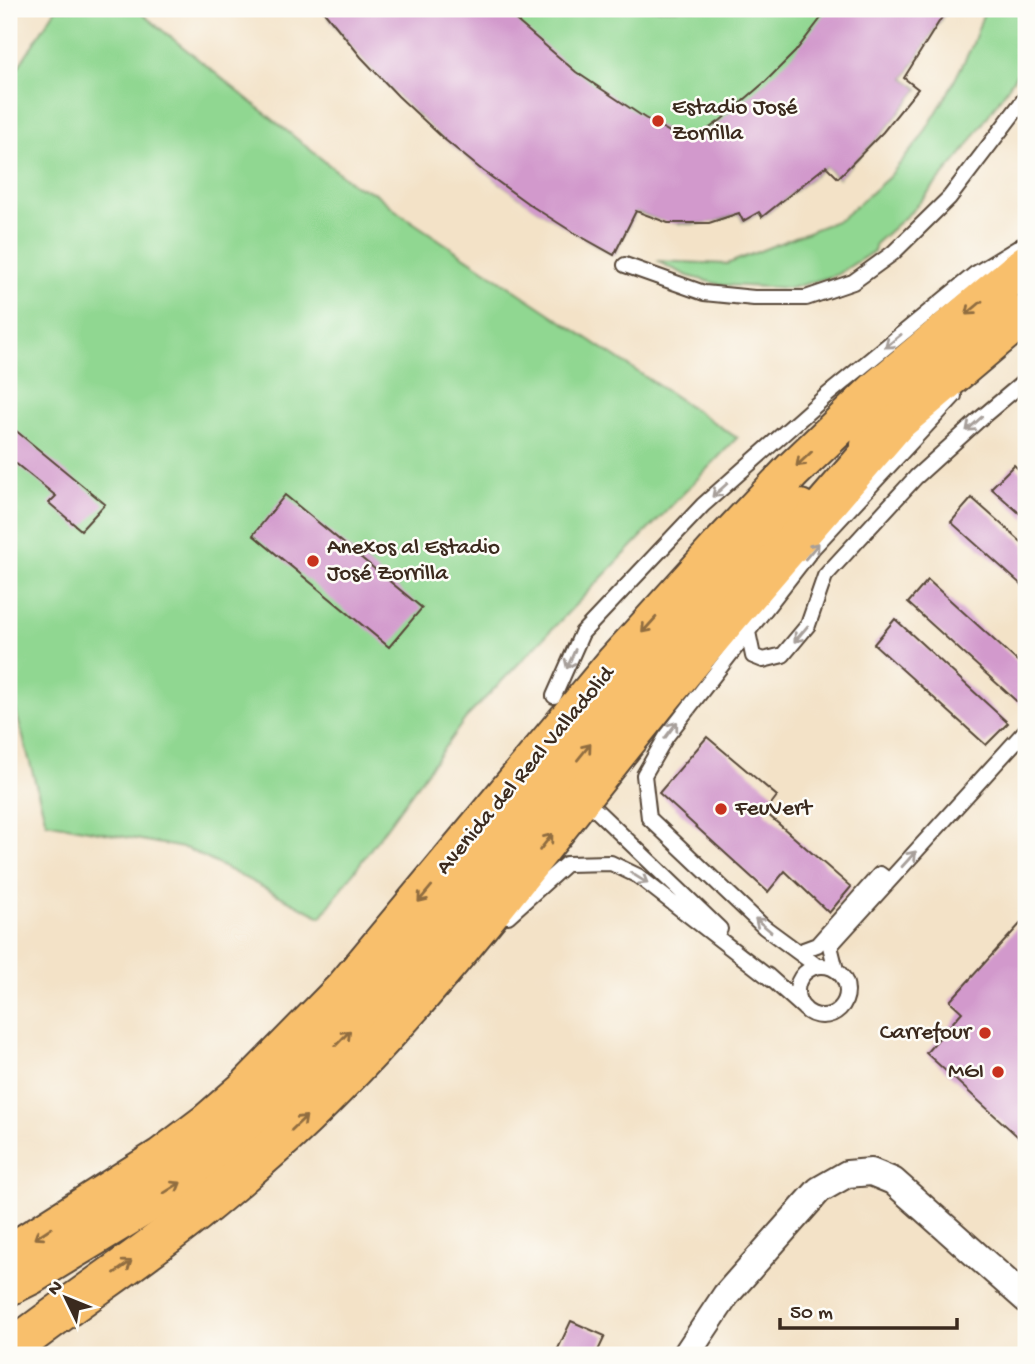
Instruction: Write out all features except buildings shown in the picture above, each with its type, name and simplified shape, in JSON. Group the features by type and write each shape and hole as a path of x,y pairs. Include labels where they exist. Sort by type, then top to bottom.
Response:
{"highway":[{"name":"Avenida del Real Valladolid","path":"9,1254 162,1157 246,1089 345,988 616,662 719,547 793,470 880,387 1026,264"},
{"name":"Avenida del Real Valladolid","path":"9,1286 187,1178 271,1109 368,1011 470,892 641,682 745,565 824,485 1026,313"},
{"path":"9,1351 58,1312 197,1212 289,1132 395,1027 756,583 896,423"}],"street":[{"path":"686,1355 726,1294 765,1249 819,1191 847,1174 871,1172 893,1181 1026,1299"}],"lane":[{"path":"625,265 704,293 754,298 806,298 853,282 893,253 949,198 1026,97"},
{"path":"554,696 582,633 703,505 826,396 975,274 1026,243"},
{"path":"836,970 817,966 764,927 649,818 644,775 666,737 813,548 973,378 1026,328"},
{"path":"748,632 753,656 763,660 783,655 808,625 825,576 916,477 1026,380"},
{"path":"798,952 817,945 1026,730"},
{"path":"597,811 772,980 811,1013 825,1016 842,1007 847,991 846,983 836,970 830,946 885,877"},
{"path":"395,1027 478,943 566,864 611,863 638,876 772,980"},
{"path":"805,1009 798,995 800,980 810,969 817,966"}],"green space":[{"name":"Anexos al Estadio José Zorrilla","path":"56,9 136,9 354,185 375,193 399,213 737,438 466,718 321,917 188,849 46,822 9,685 9,81"},
{"name":"Estadio José Zorrilla","path":"322,9 947,9 904,78 918,89 883,132 838,178 826,166 762,217 759,212 743,221 739,213 700,224 675,223 636,211 614,255 531,205 455,147 385,82"},
{"path":"985,9 1026,9 1026,61 961,155 913,210 876,243 874,251 836,275 791,288 722,285 688,276 657,261 727,264 841,219 889,177 921,138 972,46"}],"place":[{"name":"Estadio José Zorrilla","path":"658,121"},
{"name":"Anexos al Estadio José Zorrilla","path":"313,561"},
{"name":"FeuVert","path":"721,809"},
{"name":"Carrefour","path":"985,1033"},
{"name":"MGI","path":"998,1072"}]}
